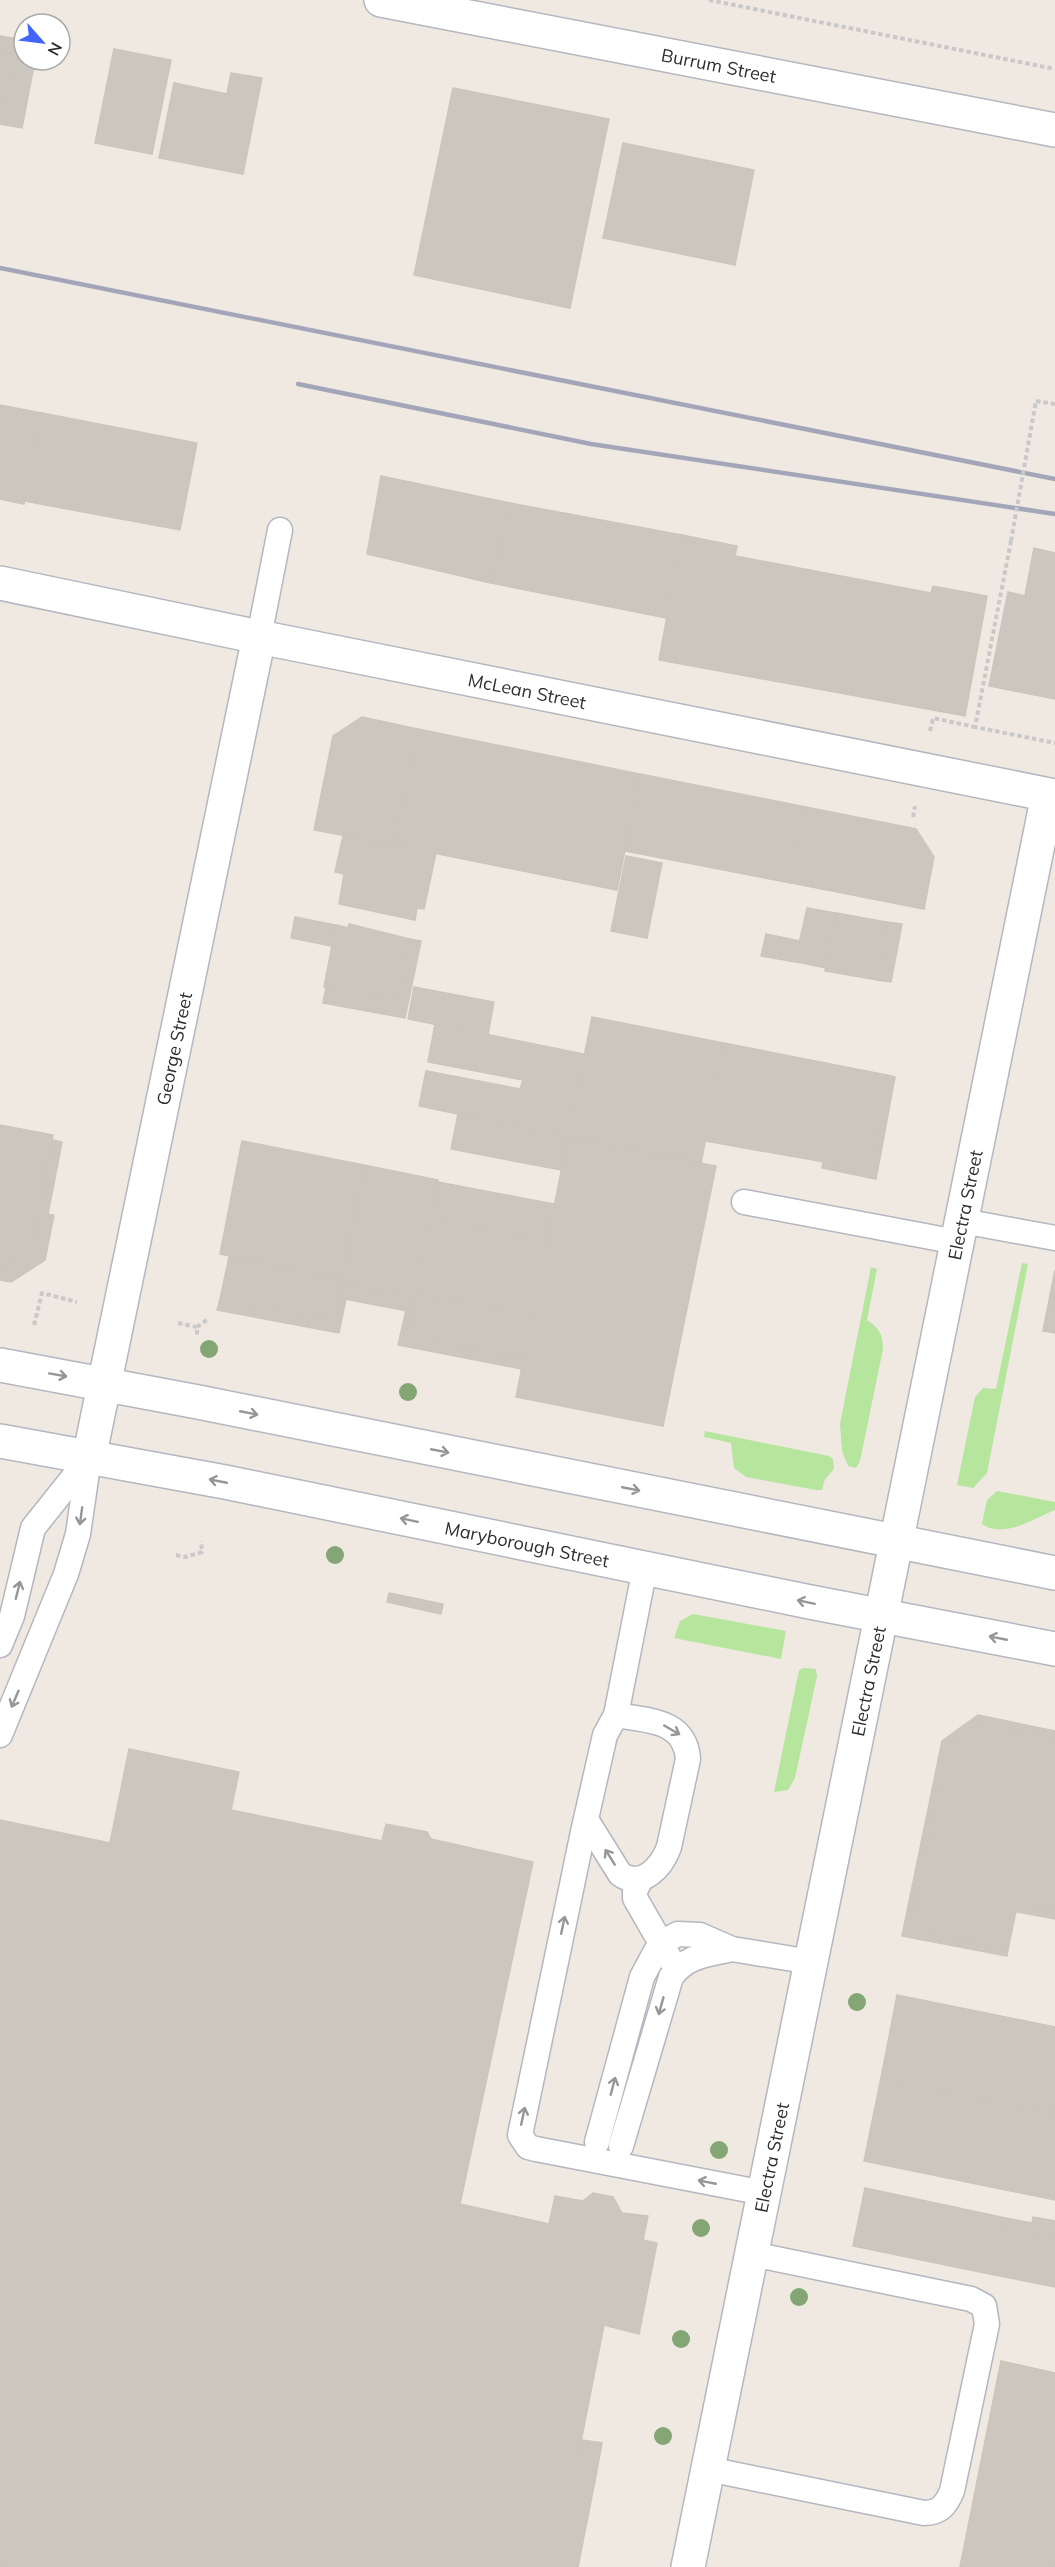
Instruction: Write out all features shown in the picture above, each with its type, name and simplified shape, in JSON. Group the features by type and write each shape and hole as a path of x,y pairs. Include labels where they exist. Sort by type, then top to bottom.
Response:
{"street":[{"name":"Burrum Street","path":"383,0 1055,130"},
{"name":"McLean Street","path":"0,583 1052,795"},
{"name":"George Street","path":"89,1458 259,637"},
{"name":"Electra Street","path":"688,2567 959,1232 1052,795"},
{"path":"0,1365 1055,1573"},
{"name":"Maryborough Street","path":"0,1441 225,1482 881,1617 1055,1649"}],"lane":[{"path":"259,637 280,530"},
{"path":"744,1202 959,1232 1055,1238"},
{"path":"0,1646 12,1616 33,1528 89,1458"},
{"path":"0,1735 66,1574 78,1534 89,1458"},
{"path":"645,1568 616,1715 605,1735 583,1832 520,2135 523,2142 536,2150 764,2193"},
{"path":"616,1715 664,1725 676,1730 683,1737 688,1759 669,1847 658,1868 641,1879 634,1891 635,1898 672,1961 673,1969 621,2146"},
{"path":"587,1821 620,1874 627,1879 641,1879"},
{"path":"597,2142 642,1977 649,1961 662,1944 678,1934 700,1935 732,1949 812,1962"},
{"path":"671,1977 684,1962 692,1958 732,1949"},
{"path":"708,2469 924,2512 933,2512 942,2508 952,2491 987,2324 984,2306 971,2299 752,2254"}],"path":[{"path":"709,0 1055,69"},
{"path":"975,727 1036,400 1055,404"},
{"path":"930,731 933,718 1055,743"},
{"path":"34,1325 42,1293 77,1302"},
{"path":"197,1327 208,1318"},
{"path":"178,1323 197,1327"},
{"path":"197,1327 197,1337"},
{"path":"176,1555 185,1557 202,1552 201,1541"}],"green space":[{"path":"1022,1263 1028,1264 987,1473 973,1488 957,1485 975,1397 983,1388 996,1389"},
{"path":"871,1267 877,1269 867,1320 880,1332 883,1349 860,1461 856,1468 848,1466 842,1451 840,1424"},
{"path":"705,1431 829,1456 833,1459 834,1469 825,1479 822,1490 746,1477 734,1468 731,1443 704,1437"},
{"path":"997,1491 1055,1502 1055,1510 1009,1529 991,1528 982,1524 987,1500"},
{"path":"693,1614 786,1631 781,1659 674,1638 680,1621"},
{"path":"816,1669 817,1676 795,1778 788,1790 774,1792 799,1670"}],"building":[{"path":"0,36 12,38 12,53 0,51"},
{"path":"114,49 171,60 152,154 95,143"},
{"path":"0,51 12,53 12,72 14,72 9,98 0,97"},
{"path":"14,72 33,72 22,128 0,124 0,97 9,98"},
{"path":"231,73 262,78 243,174 159,158 174,83 227,94"},
{"path":"453,88 609,119 570,308 414,275"},
{"path":"623,143 754,170 735,265 603,238"},
{"path":"0,405 42,413 24,504 0,499"},
{"path":"42,413 197,443 180,530 24,501"},
{"path":"381,476 510,503 491,583 367,554"},
{"path":"510,503 682,535 667,618 491,583"},
{"path":"682,535 737,546 735,556 931,593 933,586 987,596 965,716 659,660"},
{"path":"1034,548 1055,553 1055,699 989,686 1008,592 1025,596"},
{"path":"362,717 418,729 394,845 314,830 333,736"},
{"path":"418,729 640,774 617,890 394,845"},
{"path":"640,774 806,807 791,883 625,851"},
{"path":"806,807 916,829 934,857 924,909 791,883"},
{"path":"343,836 436,853 424,909 417,908 415,920 339,904 344,874 335,872"},
{"path":"626,856 662,863 647,938 611,931"},
{"path":"807,908 836,913 826,968 807,964 810,946 799,944"},
{"path":"836,913 887,922 877,980 825,971"},
{"path":"295,917 336,925 332,946 291,938"},
{"path":"887,922 902,924 891,982 877,980"},
{"path":"349,924 410,939 398,1001 324,987 336,925 348,928"},
{"path":"766,934 800,941 799,944 810,946 807,964 761,956"},
{"path":"410,939 421,941 405,1018 323,1003 326,987 398,1001"},
{"path":"414,987 494,1002 488,1035 408,1019"},
{"path":"592,1017 724,1043 701,1163 568,1137"},
{"path":"435,1024 584,1054 568,1137 419,1106 426,1071 520,1089 523,1080 428,1062"},
{"path":"724,1043 887,1075 869,1170 705,1141"},
{"path":"887,1075 895,1077 876,1179 822,1168 823,1162 869,1170"},
{"path":"458,1114 568,1137 561,1170 451,1149"},
{"path":"0,1125 53,1135 32,1247 4,1266 0,1265"},
{"path":"568,1137 716,1166 663,1426 516,1397"},
{"path":"53,1140 62,1142 48,1214 54,1215 45,1260 11,1282 0,1280 0,1265 4,1266 32,1247"},
{"path":"242,1141 364,1165 342,1280 220,1254"},
{"path":"364,1165 438,1180 416,1298 342,1283"},
{"path":"438,1182 554,1204 547,1241 431,1219"},
{"path":"431,1219 547,1241 533,1316 416,1294"},
{"path":"229,1257 342,1280 335,1321 220,1299"},
{"path":"1055,1270 1055,1333 1043,1331"},
{"path":"342,1283 416,1298 412,1312 339,1298"},
{"path":"416,1294 533,1316 524,1359 407,1337"},
{"path":"339,1298 346,1299 339,1333 217,1310 220,1299 335,1321"},
{"path":"406,1310 412,1312 407,1337 524,1359 522,1369 398,1345"},
{"path":"389,1593 443,1604 441,1614 387,1602"},
{"path":"978,1715 1055,1731 1055,1739 980,1724 949,1745 911,1929 1008,1949 1007,1956 902,1936 942,1741"},
{"path":"980,1724 1055,1739 1055,1909 1018,1902 1008,1949 911,1929 949,1745"},
{"path":"129,1749 239,1772 231,1810 382,1841 386,1824 427,1832 431,1839 533,1862 460,2204 549,2224 555,2196 583,2201 593,2193 613,2197 622,2213 648,2216 643,2240 657,2243 639,2334 604,2325 574,2477 595,2481 578,2567 0,2567 0,1820 110,1843"},
{"path":"1018,1902 1055,1909 1055,1919 1017,1912"},
{"path":"897,1995 1055,2027 1055,2113 881,2078"},
{"path":"881,2078 1055,2113 1055,2200 864,2161"},
{"path":"865,2188 1006,2218 995,2275 853,2246"},
{"path":"1033,2217 1055,2221 1055,2240 1003,2230 1006,2218 1032,2223"},
{"path":"1003,2230 1055,2240 1055,2287 995,2275"},
{"path":"1001,2361 1055,2373 1055,2567 960,2567"},
{"path":"582,2440 602,2443 595,2481 574,2477"}],"railway":[{"path":"0,268 1055,479"},
{"path":"298,384 591,444 1055,514"}]}
